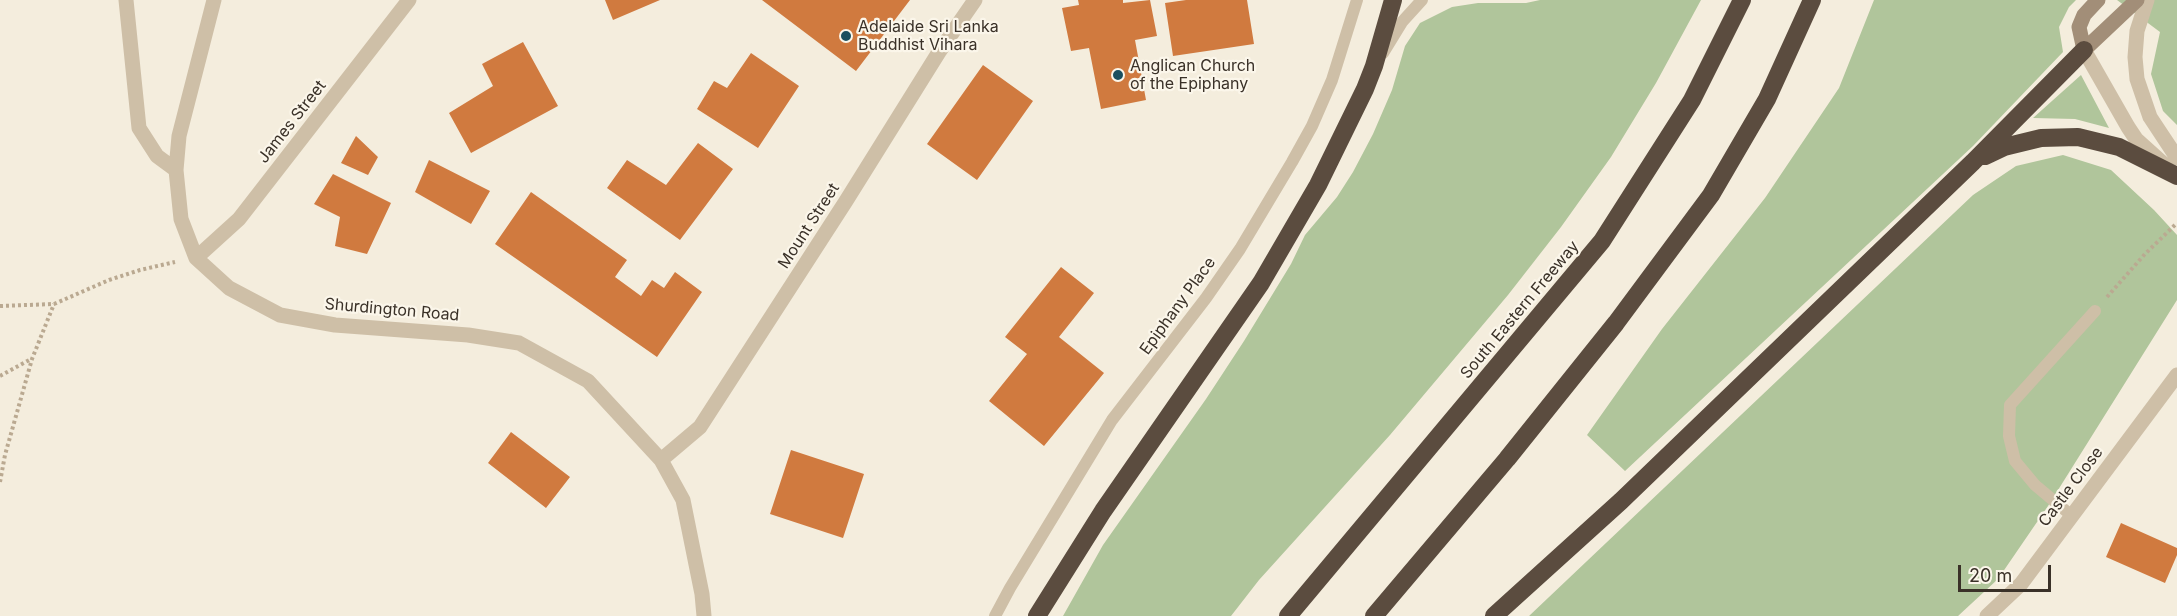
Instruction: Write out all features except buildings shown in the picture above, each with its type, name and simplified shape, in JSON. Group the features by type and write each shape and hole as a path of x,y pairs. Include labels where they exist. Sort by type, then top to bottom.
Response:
{"highway":[{"path":"1037,616 1108,503 1265,276 1331,161 1351,121 1374,66 1394,0"},
{"name":"South Eastern Freeway","path":"1288,616 1602,241 1692,100 1742,0"},
{"path":"1374,616 1565,387 1616,323 1711,195 1767,99 1812,0"},
{"path":"1494,616 1622,501 1973,162 2084,50"},
{"path":"1973,162 2004,147 2023,141 2058,136 2078,137 2119,147 2177,176"}],"main road":[{"path":"2084,50 2079,27 2084,15 2098,0"},
{"path":"2084,50 2137,0"}],"street":[{"path":"126,0 139,128 157,156 176,170"},
{"name":"Shurdington Road","path":"214,0 179,136 176,170 181,219 196,258 229,288 280,315 335,324 468,335 519,343 588,381 661,460 683,500 702,594 704,616"},
{"name":"James Street","path":"196,258 239,219 409,0"},
{"name":"Mount Street","path":"661,460 700,427 939,52 975,0"},
{"path":"2147,0 2137,31 2135,57 2137,80 2150,117 2177,158"},
{"path":"2084,50 2136,139 2177,176"},
{"name":"Castle Close","path":"1987,616 2021,584 2177,375"}],"lane":[{"name":"Epiphany Place","path":"995,616 1113,420 1206,298 1240,249 1292,162 1312,126 1332,80 1358,0"},
{"path":"1374,66 1402,22 1422,0"},
{"path":"2072,516 2035,485 2015,461 2009,436 2010,405 2095,311"}],"path":[{"path":"2095,311 2145,254 2177,223"},
{"path":"0,306 54,304 109,280 140,270 196,258"},
{"path":"0,482 5,455 32,359 54,304"},
{"path":"0,376 32,359"}],"green space":[{"path":"1540,0 1701,0 1656,83 1611,157 1561,227 1508,295 1390,435 1259,580 1231,616 1063,616 1103,545 1244,341 1291,264 1305,235 1337,197 1353,172 1392,90 1405,46 1420,23 1452,7 1478,3 1526,3"},
{"path":"1874,0 2076,0 2069,7 2059,27 2063,52 1973,146 1625,471 1587,435 1662,329 1765,198 1839,88"},
{"path":"2117,0 2177,0 2177,125 2163,111 2151,74 2160,32"},
{"path":"2081,75 2109,128 2075,119 2033,118"},
{"path":"2063,155 2111,170 2177,235 2177,300 2048,506 1998,579 1958,616 1529,616 1973,195 2016,166"}],"place":[{"name":"Adelaide Sri Lanka Buddhist Vihara","path":"846,36"},
{"name":"Anglican Church of the Epiphany","path":"1118,75"}]}
